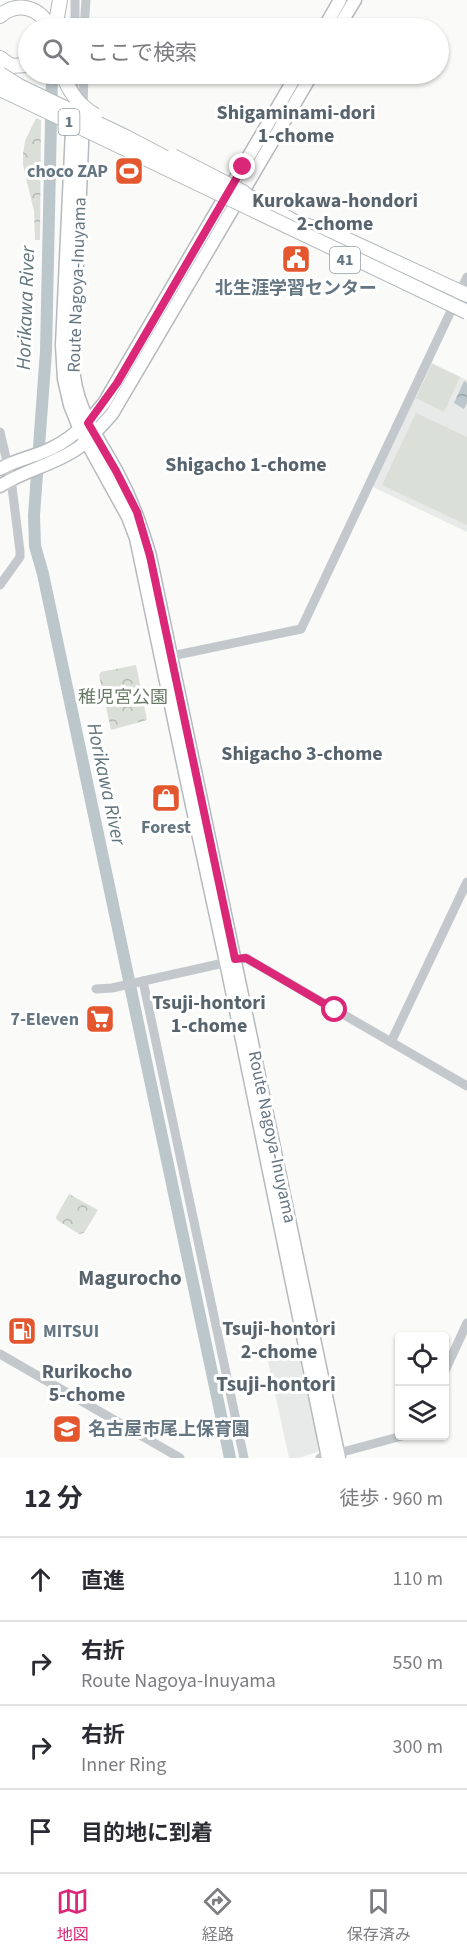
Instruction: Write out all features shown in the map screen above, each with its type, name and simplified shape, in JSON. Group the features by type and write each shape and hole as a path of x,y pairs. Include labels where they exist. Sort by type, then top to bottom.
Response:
{"highway":[{"path":"0,16 12,8 27,8 43,18"},
{"path":"0,58 11,66 18,66"},
{"path":"0,68 18,67"},
{"path":"0,76 172,161 248,202 243,192 86,109 67,84"},
{"path":"0,76 78,116 181,162 244,197"},
{"name":"1","path":"0,82 244,197 464,296"},
{"name":"1","path":"0,89 138,155 244,197 467,312"},
{"name":"41","path":"0,94 227,205 467,317"}],"main road":[{"path":"330,18 340,0"},
{"path":"344,18 355,0"},
{"path":"244,197 293,84"},
{"path":"5,482 78,449 227,205 244,197 306,84"},
{"name":"Route Nagoya-Inuyama","path":"78,116 62,345 66,392 87,432 137,512 150,556 187,782 231,961 331,1456"},
{"path":"3,467 44,452 87,432"}],"street":[{"path":"75,0 75,18"},
{"path":"85,18 86,0"},
{"path":"75,84 78,116"},
{"path":"78,116 83,84"},
{"path":"167,657 301,629 451,309 464,296 467,277"},
{"path":"0,432 5,482 20,538 20,557 0,585"},
{"path":"391,1042 467,882"},
{"path":"96,989 121,986 246,958 467,1086"},
{"path":"139,982 244,1458"},
{"path":"449,1362 467,1323"},
{"path":"0,1354 180,1458"},
{"path":"331,1456 395,1438"}],"shaded area":[{"path":"429,363 467,380 467,532 373,485"},
{"path":"299,1350 320,1448 317,1452 299,1458 289,1458 267,1357"}],"green space":[{"path":"36,118 41,120 40,240 35,240 34,211 23,165 25,141"},
{"path":"432,364 460,377 444,412 416,398"},
{"path":"416,413 467,437 467,525 382,485"},
{"name":"稚児宮公園","path":"136,665 147,720 111,730 99,675 101,672"},
{"path":"69,1194 98,1210 84,1233 79,1234 57,1220 56,1217"}],"water":[{"path":"464,381 467,383 467,403 464,409 454,403"}],"waterway":[{"name":"Horikawa River","path":"52,84 46,351 34,515 35,546 43,574 230,1458"}],"place":[{"name":"choco ZAP","path":"129,171"},
{"name":"北生涯学習センター","path":"296,259"},
{"name":"Forest","path":"166,798"},
{"name":"7-Eleven","path":"100,1019"},
{"name":"MITSUI","path":"22,1331"},
{"name":"名古屋市尾上保育園","path":"67,1429"}],"district":[{"name":"Shigaminami-dori 1-chome","path":"296,124"},
{"name":"Kurokawa-hondori 2-chome","path":"335,212"},
{"name":"Shigacho 1-chome","path":"246,465"},
{"name":"Shigacho 3-chome","path":"302,754"},
{"name":"Tsuji-hontori 1-chome","path":"209,1014"},
{"name":"Magurocho","path":"130,1278"},
{"name":"Tsuji-hontori 2-chome","path":"279,1340"},
{"name":"Rurikocho 5-chome","path":"87,1384"},
{"name":"Tsuji-hontori","path":"276,1384"}],"route":[{"path":"243,167 117,383 88,423 137,512 150,556 235,959 246,958 335,1010"}]}
